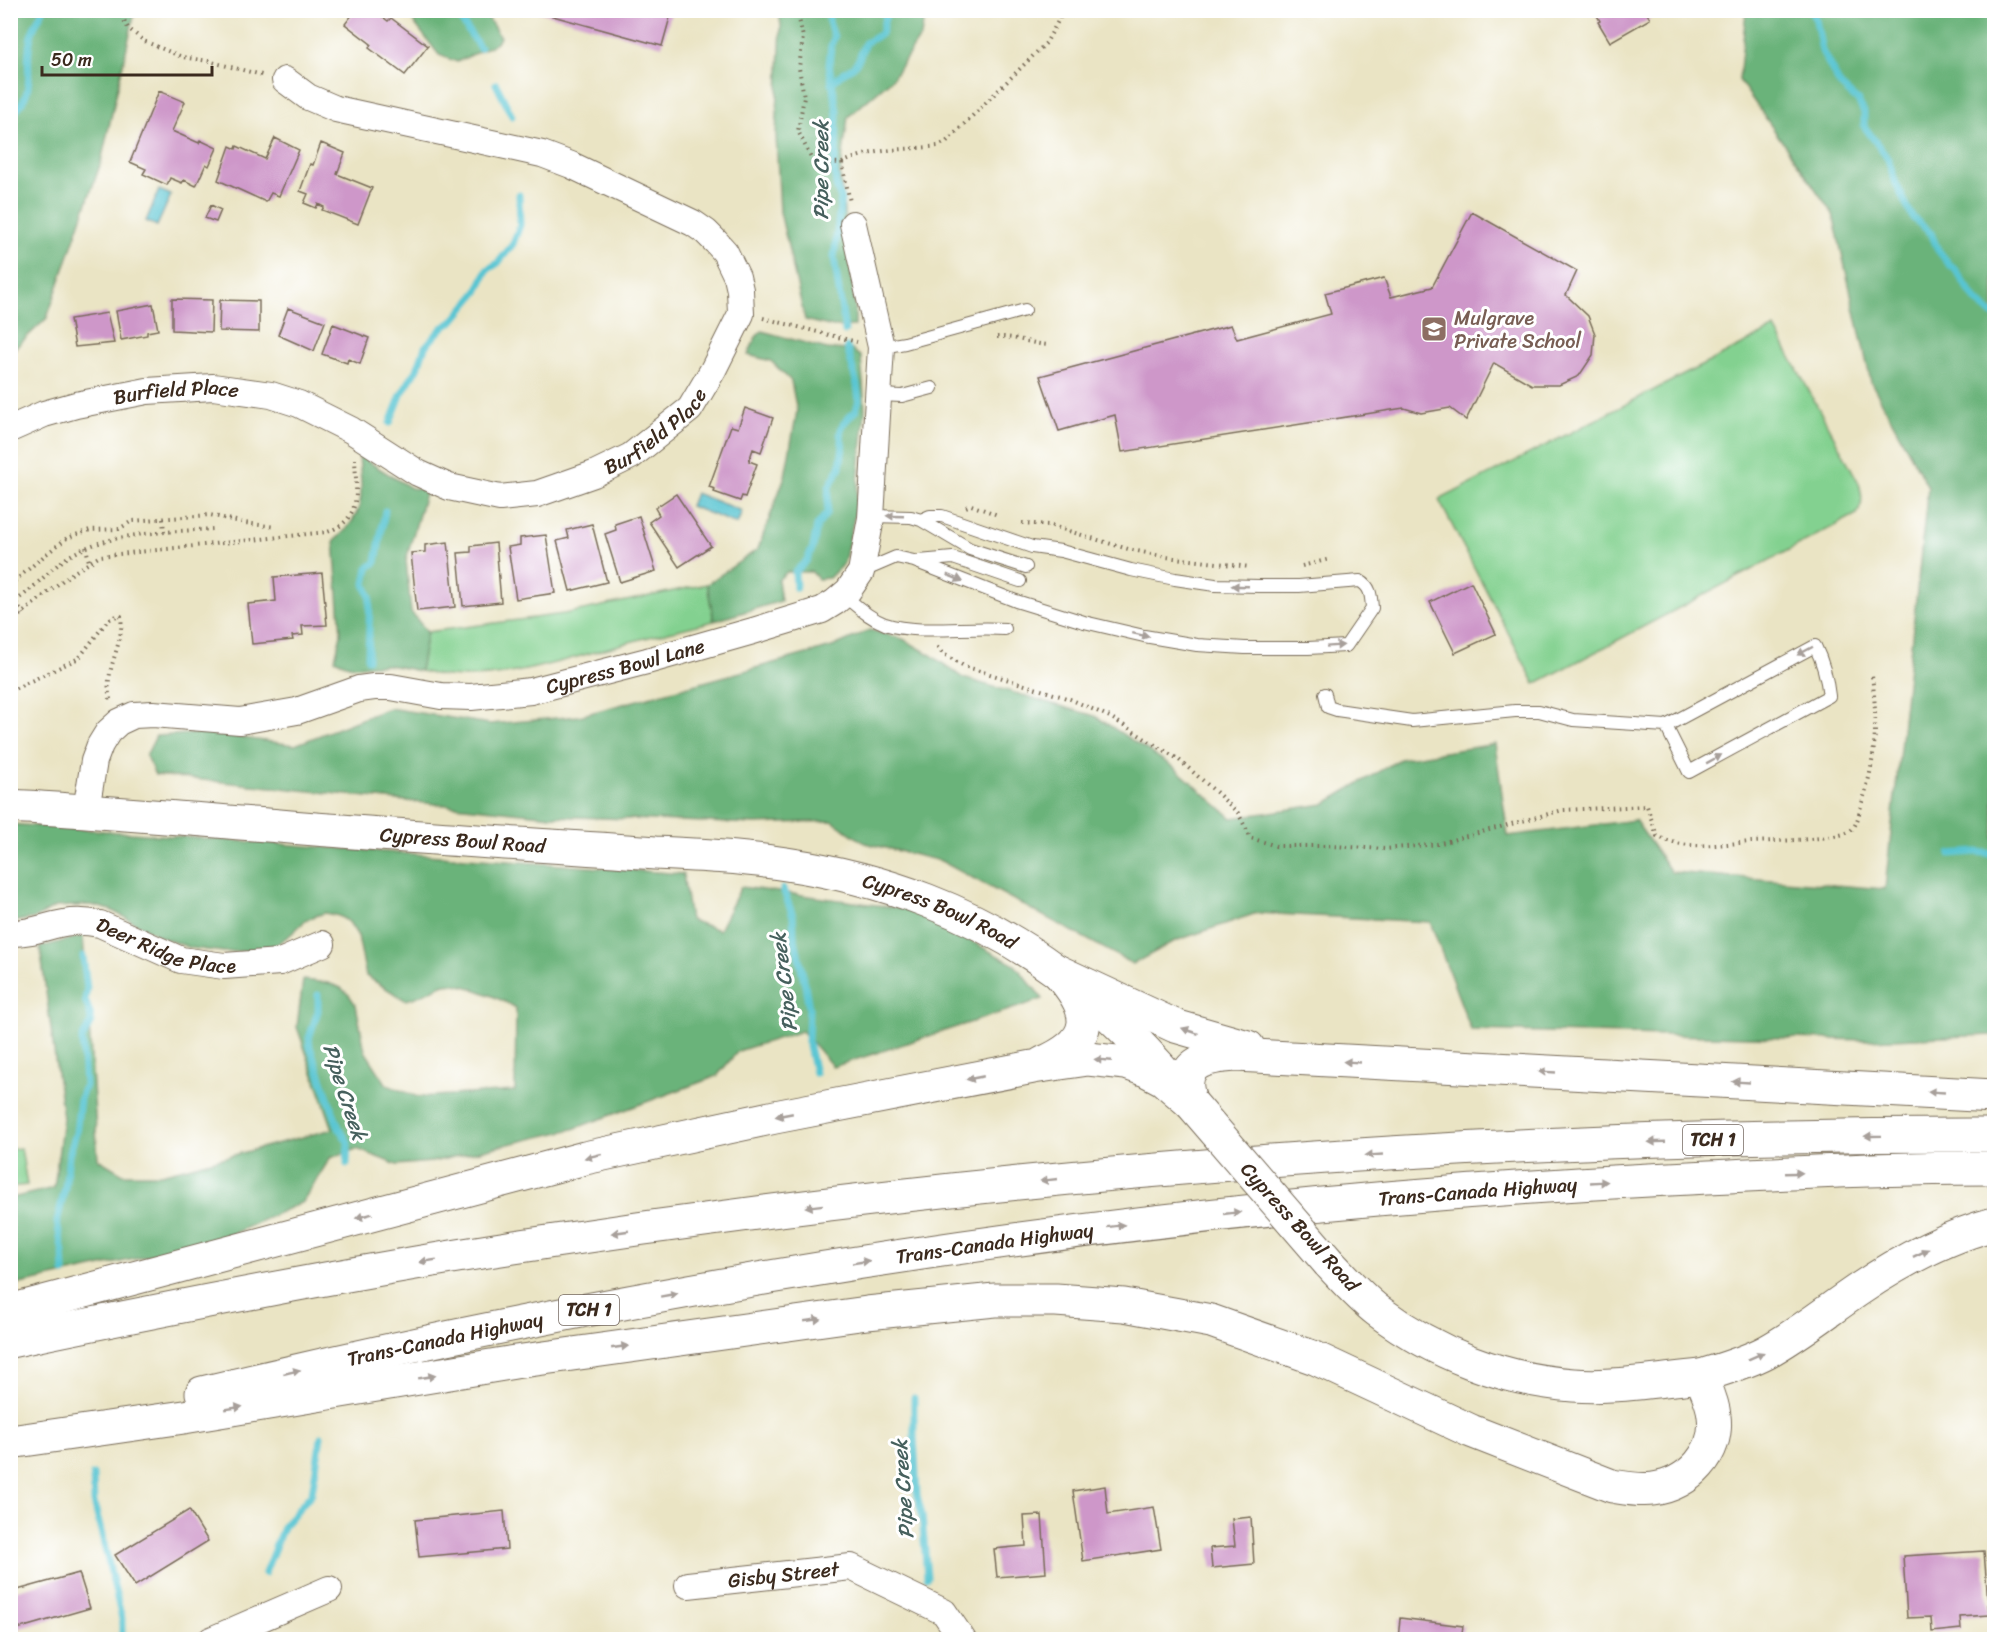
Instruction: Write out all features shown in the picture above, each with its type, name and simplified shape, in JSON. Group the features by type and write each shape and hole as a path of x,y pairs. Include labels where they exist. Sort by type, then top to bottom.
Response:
{"main road":[{"name":"Cypress Bowl Road","path":"10,806 86,810 350,832 741,858 786,864 877,883 918,897 996,932 1057,971 1130,1035 1329,1263 1377,1310 1407,1331 1446,1352 1490,1369 1531,1379 1574,1385 1617,1385 1701,1376 1753,1358 1792,1337 1859,1289 1898,1265 1938,1245 1995,1224"},
{"path":"1057,971 1175,1026 1232,1043 1308,1060"},
{"path":"1033,1067 1068,1049 1082,1030 1085,1018 1077,994 1057,971"},
{"path":"1191,1103 1186,1090 1186,1078 1190,1070 1203,1061 1219,1056 1236,1055 1995,1096"},
{"path":"10,1311 585,1158 775,1117 1033,1067 1088,1059 1126,1063 1163,1079 1191,1103"},
{"name":"Trans-Canada Highway","path":"10,1341 258,1291 513,1247 787,1210 1031,1182 1301,1159 1562,1145 1822,1137 1995,1135"},
{"name":"Trans-Canada Highway","path":"10,1440 275,1376 523,1323 784,1275 1044,1235 1185,1218 1436,1193 1709,1177 1995,1168"},
{"path":"10,1440 184,1417 515,1362 855,1314 995,1300 1056,1300 1124,1305 1211,1321 1315,1358 1471,1431 1612,1486 1643,1489 1672,1484 1688,1475 1701,1463 1710,1448 1715,1433 1714,1415 1701,1376"}],"street":[{"path":"285,80 308,98 336,109 542,154 571,165 693,223 706,231 728,258 737,277 741,314"},
{"name":"Cypress Bowl Lane","path":"119,722 134,715 153,714 240,721 297,711 359,689 374,687 391,687 441,696 471,697 531,691 647,662 822,610 856,582 861,572 871,516 881,347 853,224"},
{"name":"Burfield Place","path":"10,429 44,414 76,405 147,391 213,387 271,395 299,404 360,435 418,473 449,487 500,498 537,494 594,474 631,456 690,409 713,370 741,314"},
{"path":"86,810 94,761 104,738 119,722"},
{"name":"Deer Ridge Place","path":"10,933 37,931 70,922 94,923 181,960 224,966 280,962 322,944"},
{"name":"Gisby Street","path":"688,1586 851,1567 944,1612 963,1640"},
{"path":"211,1640 329,1588"}],"lane":[{"path":"881,347 905,343 1025,310"},
{"path":"879,395 902,396 932,388"},
{"path":"871,516 911,517 921,520 970,549 1026,567"},
{"path":"861,572 896,558 915,561 1016,601 1084,622 1197,645 1308,648 1346,645 1372,608 1370,589 1360,581 1299,586 1215,585 1131,570 1061,551 1032,547 942,516 930,516 921,520"},
{"path":"915,561 953,558 1020,581"},
{"path":"843,595 870,616 885,624 903,627 1005,628"},
{"path":"1325,694 1328,707 1337,710 1412,721 1515,711 1539,711 1573,720 1666,726 1815,646 1826,676 1829,696 1689,772 1666,726"}],"path":[{"path":"119,10 128,28 136,36 172,54 285,80"},
{"path":"797,10 803,37 799,68 804,97 798,131 813,162 823,164 840,163 856,156 881,151 938,146 946,142 1046,43 1064,10"},
{"path":"840,163 853,224"},
{"path":"741,314 881,347"},
{"path":"987,338 1004,337 1049,345"},
{"path":"10,623 40,598 100,556 338,529 349,519 356,503 355,454 360,435"},
{"path":"960,510 971,504 1002,516"},
{"path":"10,585 67,538 90,530 118,529 132,521 210,515 275,527"},
{"path":"163,519 164,533"},
{"path":"1019,522 1049,525 1099,541 1166,557 1254,567"},
{"path":"13,602 49,571 86,547 143,534 213,529"},
{"path":"86,547 89,562"},
{"path":"1293,567 1314,565 1330,559"},
{"path":"10,593 13,602 22,614"},
{"path":"10,691 79,658 108,620 119,615 122,616 122,628 108,684 108,694 119,722"},
{"path":"933,628 938,650 952,660 981,672 1087,706 1110,717 1178,759 1238,813 1251,838 1276,846 1385,849 1437,844 1563,810 1647,806 1657,836 1675,843 1734,843 1848,833 1855,826 1873,762 1875,708 1872,676"}],"green space":[{"path":"11,10 135,11 101,162 47,318 11,352"},
{"path":"405,11 484,11 500,37 497,43 457,62 439,55"},
{"path":"779,11 925,11 921,36 892,79 848,117 840,175 855,326 833,327 805,320 780,212 776,136 781,26"},
{"path":"1746,11 1994,11 1994,1035 1866,1040 1471,1030 1430,922 1257,913 1175,941 1133,964 941,861 865,843 832,821 756,824 551,816 155,775 146,756 156,736 206,733 295,745 389,708 490,724 579,716 832,647 870,630 903,639 931,655 963,678 1095,716 1175,768 1232,818 1324,804 1400,759 1495,744 1508,836 1635,820 1671,872 1885,889 1928,487 1871,382 1833,214 1739,80"},
{"path":"1775,328 1859,483 1862,499 1857,514 1535,684 1439,500"},
{"path":"762,331 827,349 852,350 861,357 865,410 855,513 844,563 829,578 818,579 812,572 787,572 778,580 781,601 714,621 707,584 758,549 785,476 797,411 791,381 771,361 748,355 756,337"},
{"path":"359,456 411,488 426,490 406,560 411,612 427,632 420,671 386,665 355,666 335,659 341,634 334,541 352,521 360,503"},
{"path":"707,584 714,621 520,671 469,677 444,676 420,671 427,632 564,614"},
{"path":"10,824 683,874 690,920 719,930 741,887 914,910 1015,965 1043,999 833,1067 802,1031 738,1051 717,1076 573,1129 432,1162 397,1165 357,1149 330,1158 303,1202 216,1241 11,1286 11,1198 54,1188 63,1118 40,947 83,936 98,1159 123,1174 161,1174 333,1129 297,1027 303,980 328,983 341,988 349,995 356,1005 365,1051 387,1085 418,1097 515,1091 516,1008 481,992 452,984 445,984 405,1000 366,976 358,936 349,922 339,916 325,913 305,921 274,946 249,951 224,952 191,948 163,938 111,910 91,905 55,907 36,918 11,922"},
{"path":"21,1148 27,1185 11,1187 11,1149"}],"water":[{"path":"159,190 171,195 157,226 146,221"},
{"path":"695,493 742,511 737,524 690,506"}],"building":[{"path":"356,10 373,10 388,21 391,18 428,46 405,75 369,48 371,44 345,24"},
{"path":"531,10 672,10 662,46"},
{"path":"1594,10 1645,10 1650,19 1610,42"},
{"path":"159,91 185,102 172,131 217,148 209,166 206,164 196,186 184,180 182,183 170,178 167,185 143,174 146,169 130,162"},
{"path":"275,138 299,150 279,196 271,193 266,202 218,180 230,146 236,149 237,146 265,159"},
{"path":"321,143 345,153 337,174 372,188 358,224 322,210 324,207 318,204 316,208 304,203 308,194 300,191"},
{"path":"211,205 221,210 216,222 205,218"},
{"name":"Mulgrave Private School","path":"1472,212 1577,271 1566,295 1588,316 1595,334 1593,355 1579,376 1559,385 1532,385 1494,363 1466,420 1450,408 1421,413 1404,408 1122,452 1115,415 1059,431 1040,376 1231,325 1237,339 1331,314 1325,293 1384,278 1391,297 1432,287"},
{"path":"172,299 212,300 211,332 172,330"},
{"path":"220,300 259,301 259,332 219,331"},
{"path":"153,304 158,330 147,332 147,335 121,340 116,311"},
{"path":"288,308 325,322 314,351 278,335"},
{"path":"107,313 114,343 75,347 70,319"},
{"path":"333,324 369,338 360,364 348,359 347,363 322,354"},
{"path":"745,408 773,418 761,452 753,449 749,461 757,464 745,497 742,496 740,501 714,492 715,489 709,487 731,426 738,428"},
{"path":"676,494 711,546 679,567 649,522 659,515 655,508"},
{"path":"639,516 656,571 620,582 605,534 616,530 615,524"},
{"path":"592,524 607,582 570,591 557,541 569,538 567,530"},
{"path":"546,535 555,593 516,599 508,547 520,545 520,538"},
{"path":"448,542 455,607 417,611 411,553 425,552 425,545"},
{"path":"496,543 501,602 463,606 458,553 471,552 471,546"},
{"path":"322,573 327,625 302,626 303,635 292,636 293,640 252,644 248,604 276,601 274,577"},
{"path":"1471,582 1496,634 1455,653 1430,602"},
{"path":"1105,1486 1108,1514 1154,1507 1161,1549 1083,1561 1073,1491"},
{"path":"189,1510 208,1541 135,1586 115,1555"},
{"path":"504,1511 507,1549 419,1557 415,1520"},
{"path":"1042,1515 1046,1573 997,1577 994,1549 1026,1546 1024,1516"},
{"path":"1251,1517 1254,1564 1212,1568 1210,1548 1235,1546 1232,1519"},
{"path":"1984,1551 1989,1615 1960,1617 1961,1629 1932,1632 1931,1617 1907,1618 1903,1556"},
{"path":"79,1573 90,1608 17,1629 10,1607 10,1592"},
{"path":"1400,1618 1463,1626 1461,1640 1398,1640"}],"waterway":[{"name":"Pipe Creek","path":"10,117 25,98 29,81 31,37 43,10"},
{"name":"Pipe Creek","path":"454,10 480,48"},
{"name":"Pipe Creek","path":"829,10 829,22 834,37 829,65 837,111 834,165 836,186 841,199 834,258 845,331"},
{"path":"831,84 853,67 865,43 881,34 887,10"},
{"path":"1810,10 1816,20 1822,51 1840,85 1858,101 1864,112 1864,126 1888,159 1896,184 1913,218 1931,233 1938,250 1955,269 1977,302 1994,315"},
{"name":"Pipe Creek","path":"496,84 512,116"},
{"name":"Pipe Creek","path":"390,423 401,395 418,367 425,347 442,328 452,322 477,292 487,270 498,263 513,244 520,225 519,195"},
{"name":"Pipe Creek","path":"796,588 795,572 807,560 813,547 817,526 827,513 829,487 840,467 843,447 840,433 843,424 856,410 859,400 847,347"},
{"name":"Pipe Creek","path":"368,659 370,597 365,584 368,568 376,562 385,511"},
{"path":"1950,854 1976,852 1994,854"},
{"name":"Pipe Creek","path":"783,889 793,916 794,935 809,1008 808,1042 815,1073"},
{"path":"64,1272 57,1222 65,1188 69,1155 76,1133 80,1099 85,1085 82,1039 91,1022 85,1000 87,988 83,956"},
{"name":"Pipe Creek","path":"318,995 318,1011 309,1038 310,1047 339,1128 348,1142 347,1164"},
{"name":"Pipe Creek","path":"914,1398 917,1495 922,1515 927,1577"},
{"name":"Pipe Creek","path":"265,1573 283,1527 312,1493 321,1437"},
{"path":"93,1475 94,1502 122,1619 122,1640"},
{"name":"Pipe Creek","path":"915,1640 918,1635"}],"place":[{"name":"Mulgrave Private School","path":"1434,329"}]}
